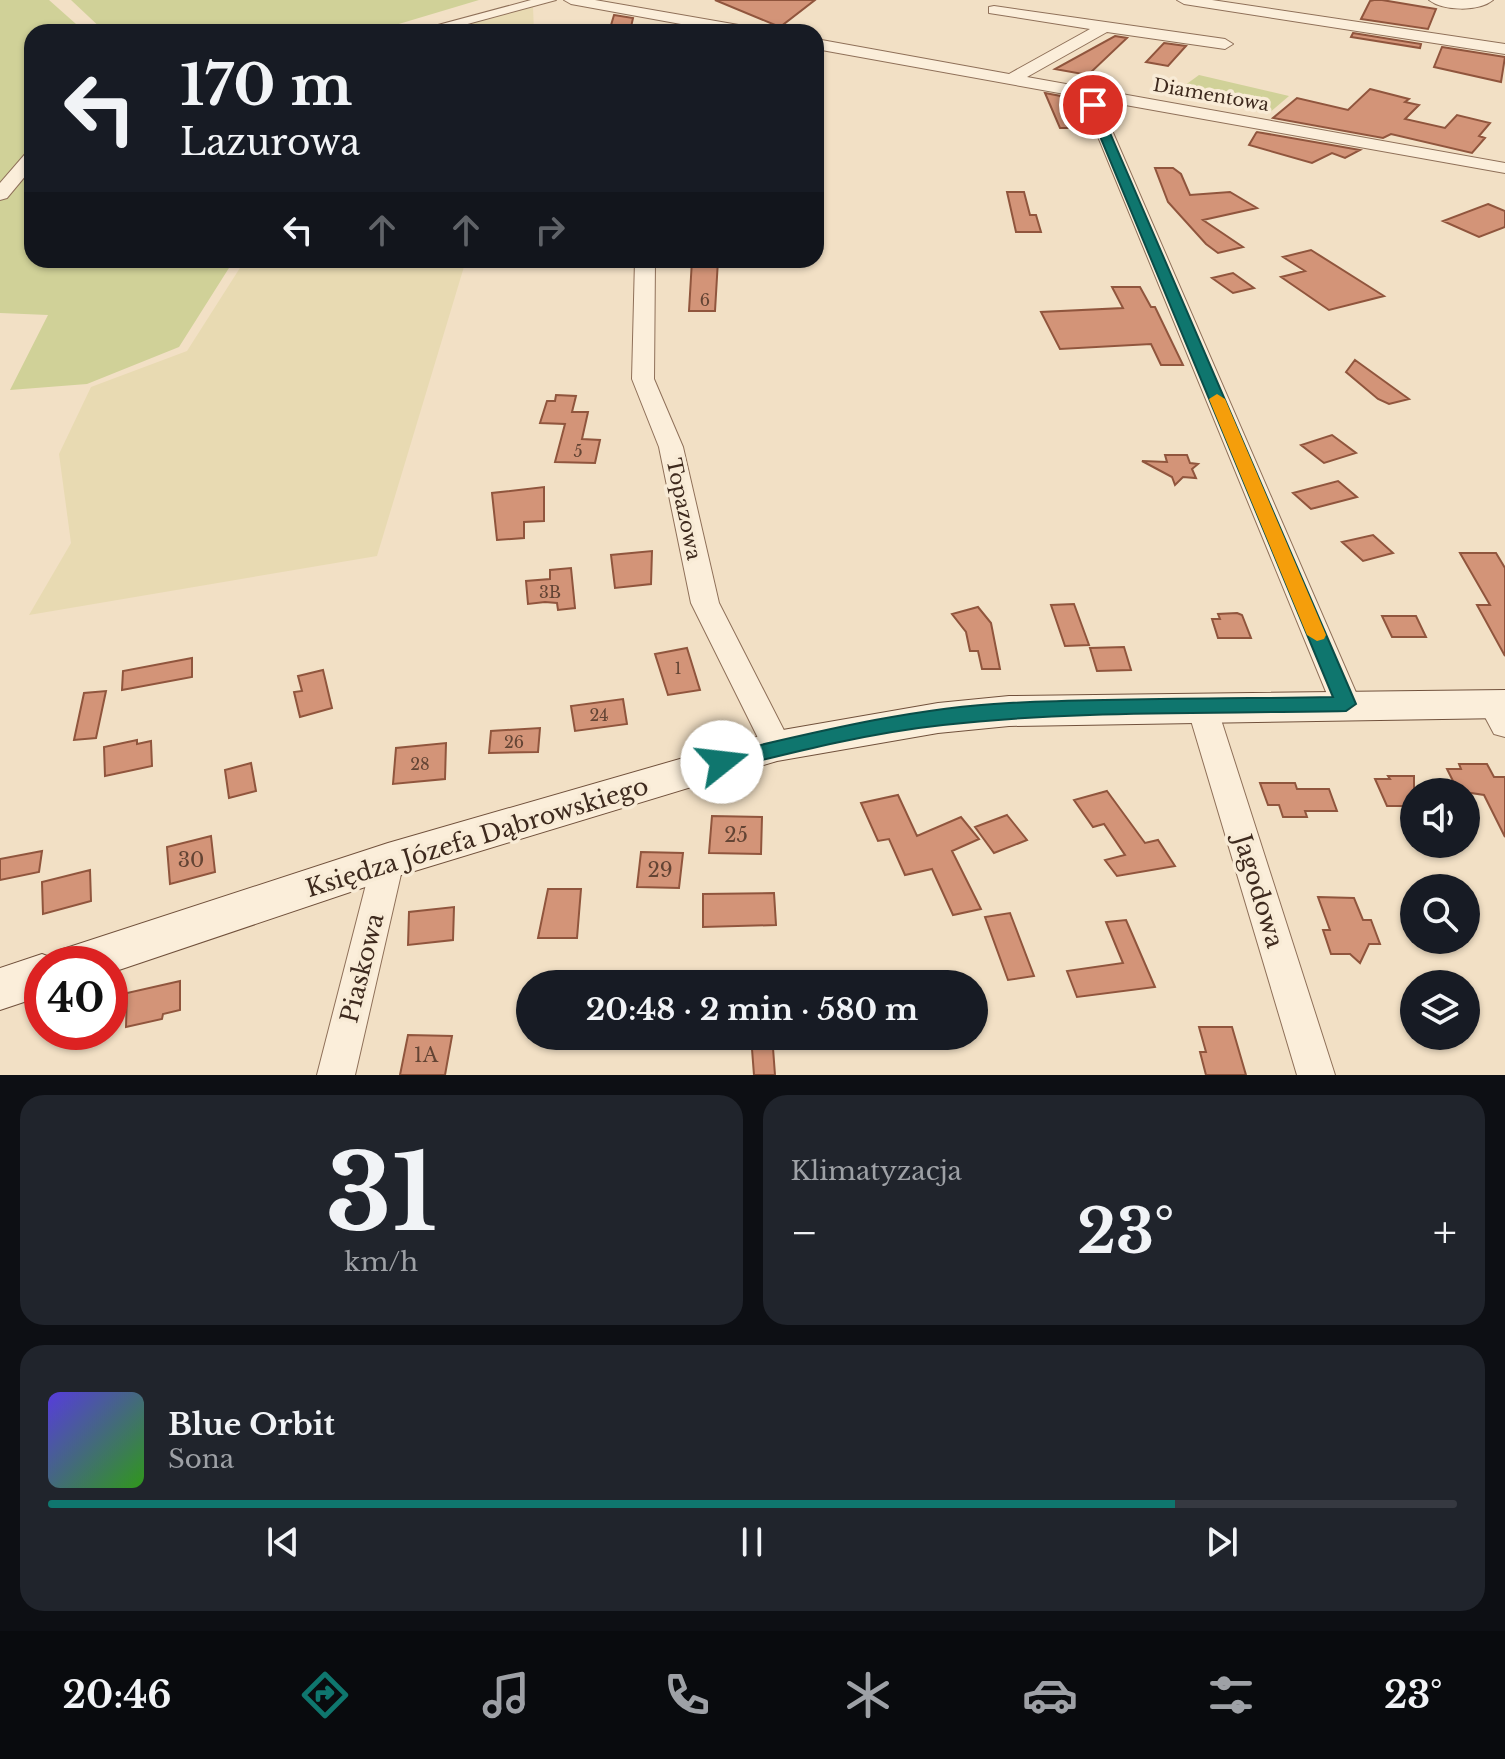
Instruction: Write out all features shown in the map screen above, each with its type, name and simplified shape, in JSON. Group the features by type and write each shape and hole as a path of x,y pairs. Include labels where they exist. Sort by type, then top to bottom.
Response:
{"street":[{"path":"452,24 549,0"},
{"path":"571,0 673,24"},
{"path":"1184,0 1505,49"},
{"path":"1436,0 1475,4 1486,0"},
{"path":"994,10 1225,44"},
{"path":"1012,79 1105,27"},
{"name":"Diamentowa","path":"824,45 1505,168"},
{"path":"1097,94 1093,105 1346,704"},
{"path":"0,194 24,166"},
{"name":"Topazowa","path":"645,268 643,379 671,447 705,603 777,746"},
{"name":"Księdza Józefa Dąbrowskiego","path":"128,947 388,861 777,746 938,718 1009,711 1346,704 1501,711"},
{"name":"Jagodowa","path":"1202,707 1316,1075"},
{"name":"Piaskowa","path":"336,1075 388,861"},
{"path":"0,989 24,981"}],"shaded area":[{"path":"533,7 534,24 464,24"},
{"path":"240,268 464,268 377,556 29,615 71,543 59,454 91,387 187,351"}],"green space":[{"path":"0,0 49,0 76,24 24,24 24,268 229,268 179,347 87,384 10,390 48,315 0,313"},
{"path":"71,0 479,0 399,24 96,24"},
{"path":"1199,75 1289,96 1268,114 1177,91"}],"building":[{"path":"715,0 815,0 784,24 773,24"},
{"path":"1370,1 1436,9 1428,29 1361,19"},
{"path":"614,15 633,18 632,24 611,24"},
{"path":"1353,33 1421,44 1420,48 1351,37"},
{"path":"1115,36 1127,38 1088,75 1055,69"},
{"path":"1164,43 1186,46 1168,66 1146,62"},
{"path":"1442,47 1505,57 1501,82 1434,67"},
{"path":"1370,89 1409,99 1405,102 1419,105 1405,119 1445,128 1457,115 1490,123 1479,136 1485,138 1472,153 1391,134 1383,138 1273,118 1297,98 1348,110"},
{"path":"1045,93 1066,97 1080,128 1060,128"},
{"path":"1257,132 1360,150 1345,158 1332,153 1312,163 1249,145"},
{"path":"1155,168 1173,168 1181,174 1190,195 1230,192 1257,208 1203,220 1243,247 1218,253 1206,244 1168,202"},
{"path":"1007,192 1024,192 1030,215 1036,215 1041,232 1016,232"},
{"path":"1488,204 1505,211 1505,227 1479,237 1443,221"},
{"path":"1311,250 1384,296 1329,310 1281,277 1305,271 1283,257"},
{"path":"692,268 718,268 715,311 689,311"},
{"path":"1233,273 1254,288 1233,293 1212,278"},
{"path":"1112,287 1140,287 1151,307 1155,307 1183,365 1161,365 1151,344 1060,349 1041,312 1123,308"},
{"path":"1355,360 1409,399 1389,404 1378,399 1346,372"},
{"path":"556,395 576,396 572,412 588,412 582,439 600,440 595,463 555,462 565,424 540,423 547,401 555,401"},
{"path":"1332,435 1356,453 1324,463 1301,445"},
{"path":"1165,455 1187,455 1190,463 1198,464 1192,469 1196,478 1183,477 1175,485 1172,477 1142,461 1167,462"},
{"path":"1338,481 1357,497 1311,509 1293,493"},
{"path":"544,487 544,521 524,522 524,538 497,540 492,493"},
{"path":"1373,535 1393,553 1363,561 1342,542"},
{"path":"652,551 651,584 615,588 611,555"},
{"path":"1460,553 1496,553 1505,568 1505,656 1477,605 1490,605"},
{"path":"571,568 575,608 558,610 557,603 528,604 526,581 550,579 550,570"},
{"path":"1074,604 1089,645 1065,646 1051,605"},
{"path":"978,607 991,623 1000,669 982,669 978,651 970,651 966,632 952,614"},
{"path":"1218,614 1242,615 1251,638 1218,638 1212,619 1220,619"},
{"path":"1382,616 1416,616 1426,637 1392,637"},
{"path":"1124,647 1131,670 1097,671 1090,648"},
{"path":"687,648 700,690 668,695 655,654"},
{"path":"192,658 192,677 122,690 123,671"},
{"path":"323,670 332,708 300,717 294,692 302,691 298,676"},
{"path":"106,691 96,738 74,740 84,693"},
{"path":"623,699 627,724 575,731 571,706"},
{"path":"540,728 538,752 489,753 491,731"},
{"path":"137,740 137,744 151,741 152,766 105,776 104,747"},
{"path":"446,743 445,779 393,784 396,748"},
{"path":"251,763 256,791 229,798 225,770"},
{"path":"1459,764 1487,764 1494,777 1505,777 1505,837 1484,795 1480,794 1480,778 1452,778 1447,769 1461,769"},
{"path":"1388,776 1414,776 1400,778 1400,806 1387,806 1375,779 1390,779"},
{"path":"1260,783 1295,783 1297,789 1329,789 1337,811 1305,811 1307,817 1283,817 1279,805 1268,805"},
{"path":"1107,791 1145,843 1158,840 1175,866 1117,876 1105,860 1125,855 1104,824 1093,827 1074,800"},
{"path":"898,795 917,836 961,817 979,839 952,851 981,909 953,915 932,869 905,875 889,839 878,841 861,803"},
{"path":"1007,815 1027,840 994,853 975,827"},
{"path":"712,816 762,817 761,854 709,853"},
{"path":"211,836 215,872 170,884 167,847"},
{"path":"42,851 39,872 0,880 0,859"},
{"path":"641,852 683,853 679,888 637,887"},
{"path":"90,870 91,901 43,914 42,882"},
{"path":"548,889 581,889 577,938 538,938"},
{"path":"774,893 776,925 703,927 703,894"},
{"path":"1318,897 1354,898 1363,920 1371,920 1380,944 1369,944 1360,963 1350,954 1331,954 1323,930 1330,930"},
{"path":"454,907 453,940 408,945 409,912"},
{"path":"1010,913 1034,976 1008,980 985,917"},
{"path":"1126,920 1155,987 1077,997 1067,971 1123,963 1106,922"},
{"path":"180,981 180,1010 163,1014 162,1019 128,1027 128,993"},
{"path":"1199,1027 1232,1027 1246,1075 1206,1075 1200,1052 1206,1052"},
{"path":"408,1035 452,1036 445,1075 400,1075"},
{"path":"752,1050 773,1050 775,1075 754,1075"}],"slow traffic":[{"path":"1217,399 1317,635"}],"route":[{"path":"722,762 777,746 820,738 938,718 1009,711 1346,704 1093,105"}]}
